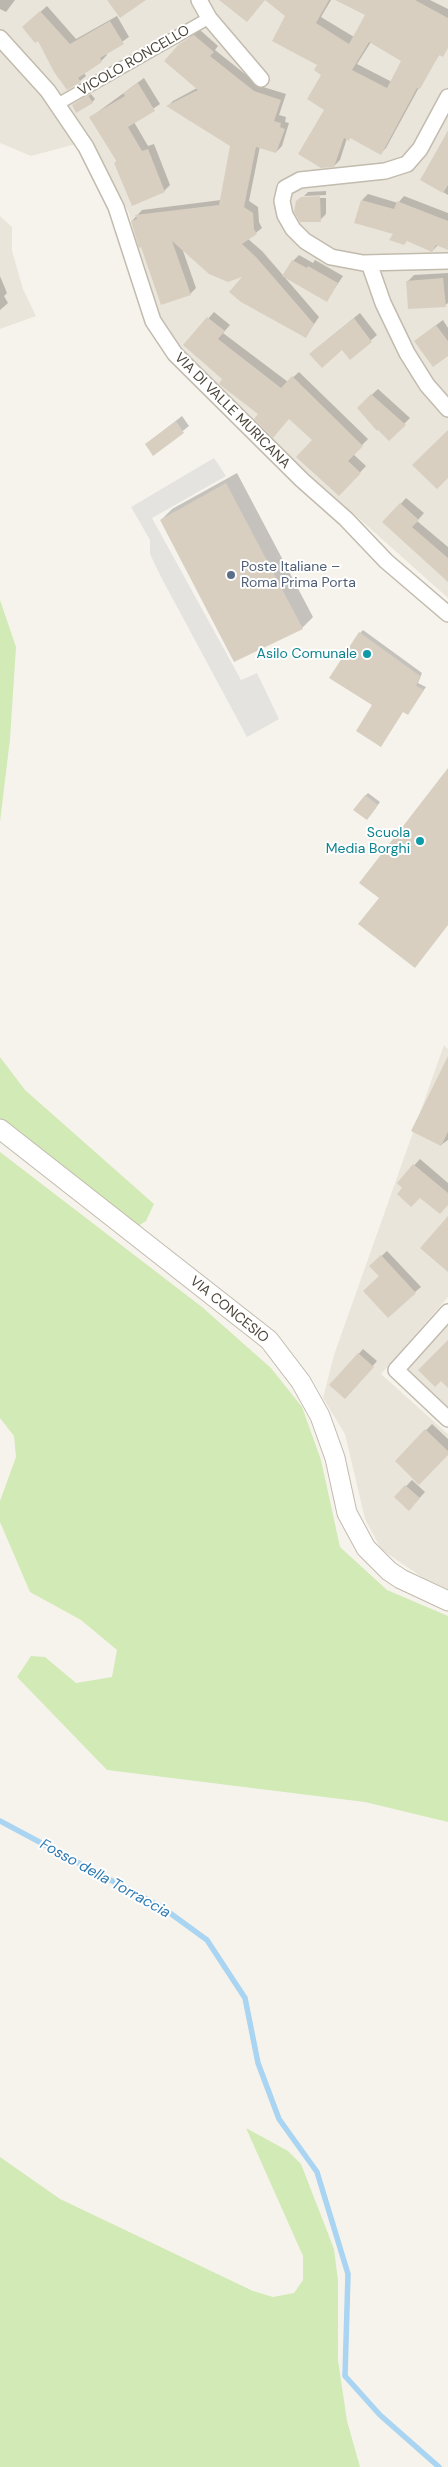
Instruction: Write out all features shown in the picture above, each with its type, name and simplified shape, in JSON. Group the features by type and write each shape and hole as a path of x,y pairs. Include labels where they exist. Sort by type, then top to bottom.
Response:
{"street":[{"path":"199,0 209,18 261,79"},
{"name":"VICOLO RONCELLO","path":"58,104 209,18"},
{"name":"VIA DI VALLE MURICANA","path":"0,38 58,104 86,147 112,197 149,310 170,348 210,390 302,480 346,519 386,561 448,614"},
{"path":"448,97 420,149 407,164 385,171 300,180 289,184 283,192 282,201 285,215 293,229 305,241 331,257 345,261 369,263 448,261"},
{"path":"369,263 383,303 407,353 427,385 448,409"},
{"name":"VIA CONCESIO","path":"0,1129 269,1340 301,1382 320,1416 335,1458 346,1513 366,1548 389,1571 401,1579 448,1601"},
{"path":"448,1312 396,1370 448,1419"}],"shaded area":[{"path":"0,0 448,0 448,598 272,441 179,346 157,313 141,267 129,213 91,140 31,156 0,143"},
{"path":"0,216 12,227 12,251 23,289 36,316 0,329"},
{"path":"214,458 226,476 152,518 241,680 257,673 279,719 247,737 161,577 150,554 150,540 131,507"},
{"path":"444,1045 448,1049 448,1297 381,1374 448,1434 448,1590 439,1589 381,1549 365,1519 345,1434 323,1398 334,1355"},
{"path":"448,1323 448,1409 407,1369"}],"green space":[{"path":"0,600 16,647 10,739 0,822"},
{"path":"0,1057 25,1090 154,1204 146,1221 135,1228 0,1119"},
{"path":"0,1152 202,1307 271,1368 302,1407 321,1460 340,1547 387,1590 448,1616 448,1822 365,1802 107,1770 17,1677 31,1656 45,1657 76,1683 112,1677 117,1650 81,1620 30,1592 0,1522 0,1501 16,1457 14,1436 0,1418"},
{"path":"246,2128 288,2151 301,2164 334,2249 338,2281 338,2360 347,2421 360,2467 0,2467 0,2157 60,2199 253,2291 273,2297 294,2293 303,2280 303,2256"}],"building":[{"path":"107,0 146,0 120,18"},
{"path":"219,0 265,0 247,22"},
{"path":"265,0 329,0 316,23 349,44 365,15 335,0 415,0 448,18 448,48 443,57 439,55 420,89 417,88 381,155 350,138 349,141 344,138 334,167 321,168 298,154 324,110 307,99 321,75 314,70 317,65 272,41 285,16","holes":["369,42 401,61 387,88 352,70"]},
{"path":"40,11 70,44 110,21 124,44 100,58 102,62 78,78 81,82 67,90 54,72 38,41 35,43 22,27"},
{"path":"194,35 214,52 210,56 254,91 281,100 274,121 281,123 280,127 285,129 276,153 256,147 244,207 253,213 254,229 257,234 242,244 256,257 314,324 306,338 241,302 229,292 242,277 228,282 209,274 172,241 191,295 161,305 141,247 139,248 131,221 137,219 135,215 219,205 230,146 166,106 198,90 164,61 179,44"},
{"path":"138,83 155,111 128,127 142,151 148,149 165,192 132,206 114,163 117,162 89,117 125,96 123,93"},
{"path":"88,95 93,103 76,113 72,105"},
{"path":"448,131 448,185 443,193 420,180"},
{"path":"320,196 321,222 300,222 294,212 296,201 301,197"},
{"path":"361,200 394,209 397,201 448,221 448,250 436,245 432,252 407,241 404,245 389,240 393,234 354,223"},
{"path":"292,260 307,268 308,266 338,283 327,302 282,276"},
{"path":"443,278 446,307 408,309 406,281"},
{"path":"207,317 225,331 218,339 281,388 292,376 363,446 348,461 361,473 339,496 296,457 312,440 289,419 273,438 254,419 258,414 219,384 222,379 183,345"},
{"path":"354,318 372,342 350,360 342,350 322,368 309,354"},
{"path":"436,325 448,341 448,356 433,367 414,341"},
{"path":"371,394 406,425 389,441 377,431 357,408"},
{"path":"176,421 184,433 153,456 145,444"},
{"path":"448,430 448,478 437,489 412,465"},
{"name":"Poste Italiane – Roma Prima Porta","path":"226,483 303,629 234,662 160,520"},
{"path":"400,503 419,520 412,527 448,558 448,582 382,522"},
{"name":"Asilo Comunale","path":"359,632 420,676 416,686 424,690 408,715 403,712 381,747 356,731 372,705 329,678"},
{"name":"Scuola Media Borghi","path":"448,768 448,925 415,968 358,924 379,898 359,883"},
{"path":"365,795 378,805 367,820 353,810"},
{"path":"448,1056 448,1132 441,1146 411,1131"},
{"path":"413,1164 448,1193 448,1205 440,1214 420,1198 411,1207 397,1194 402,1188 397,1183"},
{"path":"448,1216 448,1272 420,1248"},
{"path":"381,1255 416,1293 388,1318 363,1291 379,1276 369,1266"},
{"path":"448,1340 448,1388 441,1381 435,1387 418,1370"},
{"path":"358,1353 374,1367 345,1399 329,1385"},
{"path":"425,1429 448,1451 448,1455 419,1485 395,1461"},
{"path":"405,1485 420,1498 409,1511 394,1497"}],"waterway":[{"name":"Fosso della Torraccia","path":"0,1821 163,1908 207,1940 245,1998 258,2063 279,2119 317,2172 348,2274 345,2376 380,2415 439,2467"}],"place":[{"name":"Poste Italiane – Roma Prima Porta","path":"231,575"},
{"name":"Asilo Comunale","path":"367,654"},
{"name":"Scuola Media Borghi","path":"420,841"}]}
